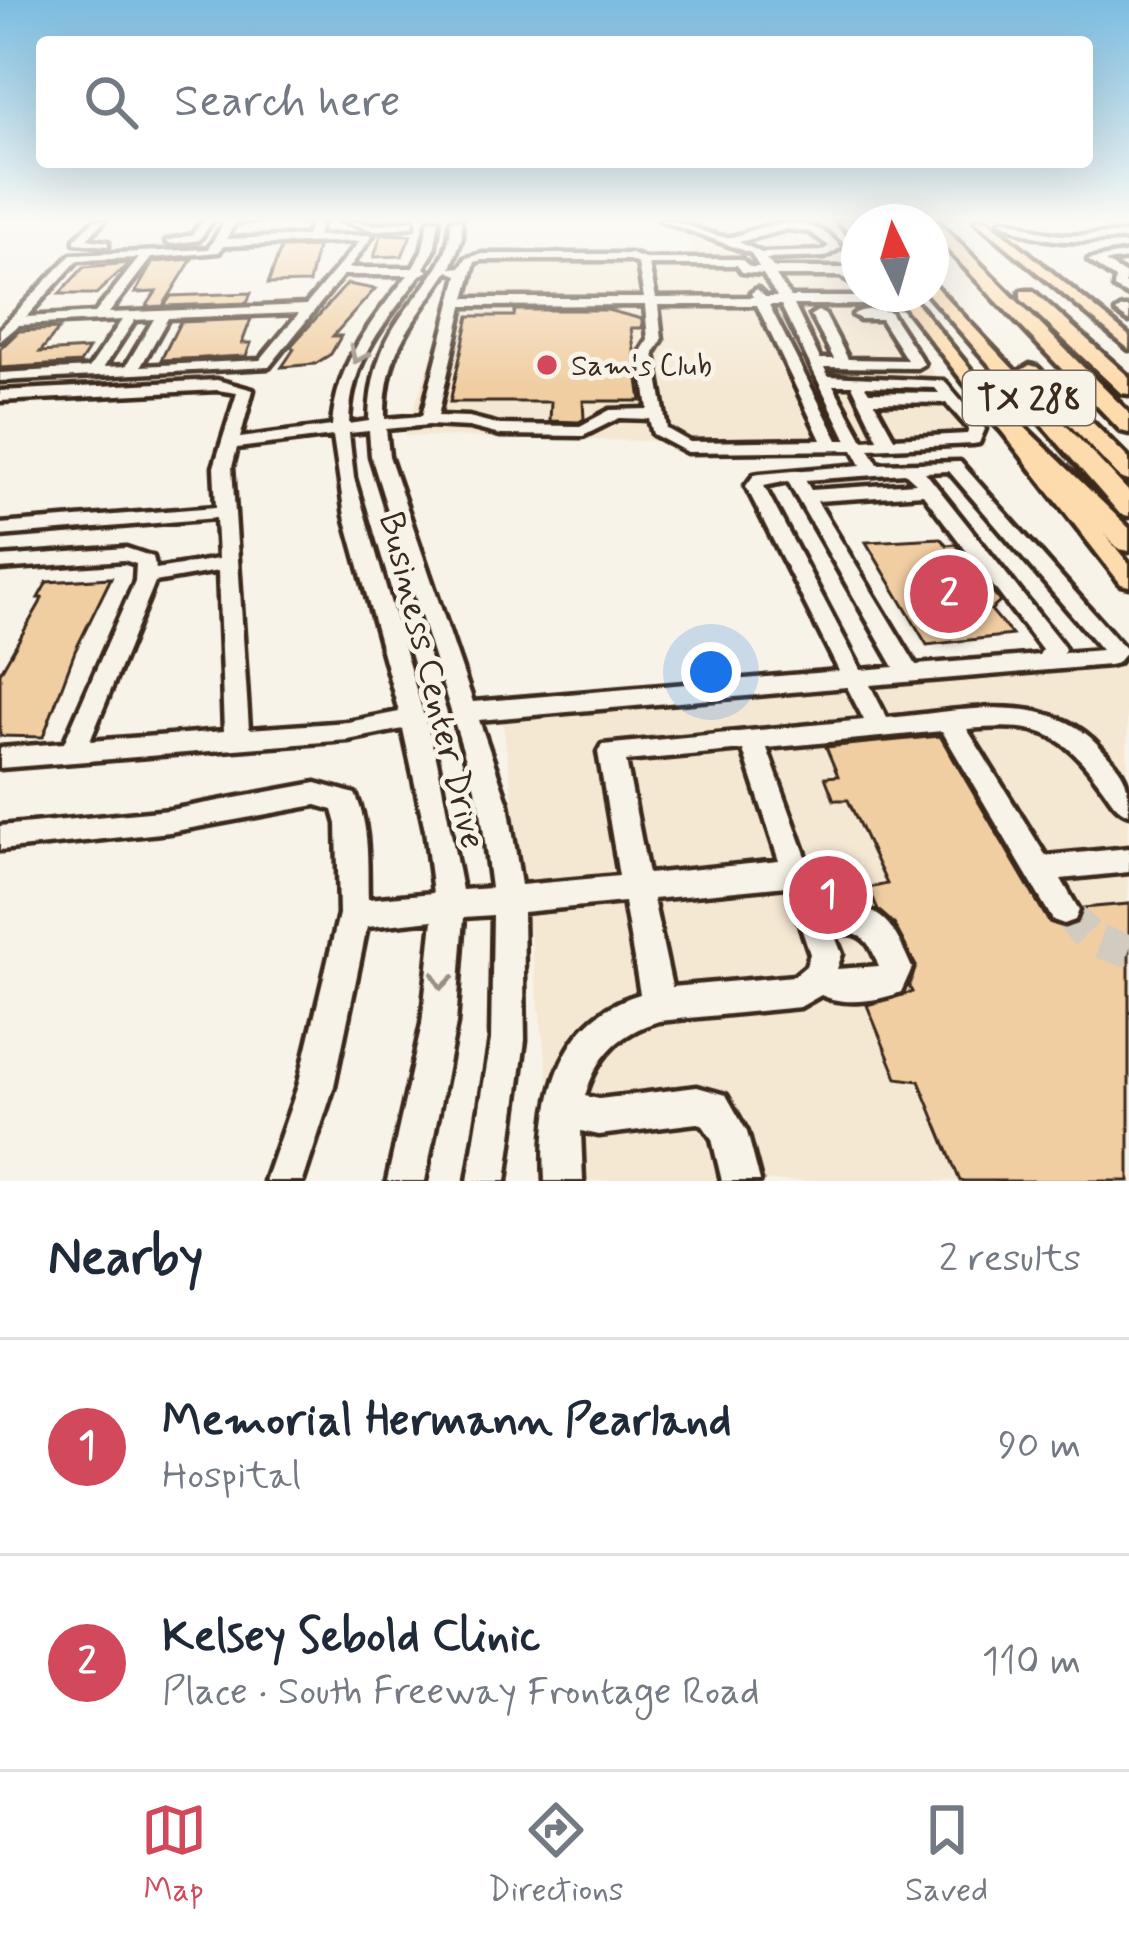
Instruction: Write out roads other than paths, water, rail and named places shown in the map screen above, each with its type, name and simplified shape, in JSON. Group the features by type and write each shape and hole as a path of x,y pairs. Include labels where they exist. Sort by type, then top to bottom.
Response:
{"highway":[{"path":"983,275 1129,426"},
{"path":"989,275 1129,406"},
{"name":"TX 288","path":"1005,275 1129,388"},
{"path":"949,277 1129,451"},
{"path":"949,278 1129,473"},
{"name":"TX 288","path":"949,307 1129,508"},
{"path":"999,415 1129,543"}],"main road":[{"path":"1047,275 1129,344"},
{"path":"917,312 1129,579"}],"street":[{"path":"0,337 57,275"},
{"path":"99,317 131,275"},
{"path":"0,377 264,364 338,275"},
{"name":"Business Center Drive","path":"406,1181 430,1066 449,905 446,867 412,718 352,510 340,427 351,367 369,331 436,275"},
{"name":"Business Center Drive","path":"438,275 398,330 380,380 376,424 386,475 494,804 509,901 508,1001 496,1140 487,1181"},
{"path":"429,421 458,302 443,275"},
{"path":"646,275 655,340 647,353 657,414 666,438 687,448 973,439 977,429 939,384 853,380 819,372"},
{"path":"748,275 832,445"},
{"path":"772,275 872,469"},
{"path":"264,298 320,296"},
{"path":"458,302 841,302"},
{"path":"786,302 818,315 888,443"},
{"path":"818,315 841,304"},
{"path":"15,321 307,309"},
{"path":"853,380 917,364 885,315 876,312"},
{"path":"131,370 163,315"},
{"path":"94,372 130,316"},
{"path":"0,396 237,386 245,391 223,467 237,739"},
{"path":"231,438 318,435 340,427 429,421 469,422 500,430 583,430 616,413 657,414"},
{"path":"464,712 852,676 1109,657 1116,651 954,466 793,475 760,479 755,486 852,676 880,728"},
{"path":"909,468 1049,639 1054,649 1046,662"},
{"path":"793,475 909,672"},
{"path":"805,496 928,488"},
{"path":"0,530 225,512"},
{"path":"0,563 127,554 146,560 146,577 73,752"},
{"path":"146,577 228,562"},
{"path":"0,758 348,731 412,718"},
{"path":"659,1005 611,752 880,728 1050,722 1084,747 1129,803"},
{"path":"952,724 1064,910"},
{"path":"564,1181 560,1143 569,1082 597,1036 633,1009 800,991 819,976 826,954 752,740"},
{"path":"0,838 170,820 316,794 346,802 352,824 354,914 316,1086 284,1181"},
{"path":"1039,869 1129,860"},
{"path":"354,914 797,872"},
{"path":"815,922 862,917 878,926 896,968 890,981 837,986 819,976"},
{"path":"564,1109 599,1117 697,1105 713,1108 729,1132 740,1181"}],"tunnel":[{"path":"1064,910 1091,939 1129,951"}],"place":[{"name":"Sam's Club","path":"547,365"},
{"name":"Kelsey Sebold Clinic","path":"949,594"},
{"name":"Memorial Hermann Pearland","path":"828,895"}]}
